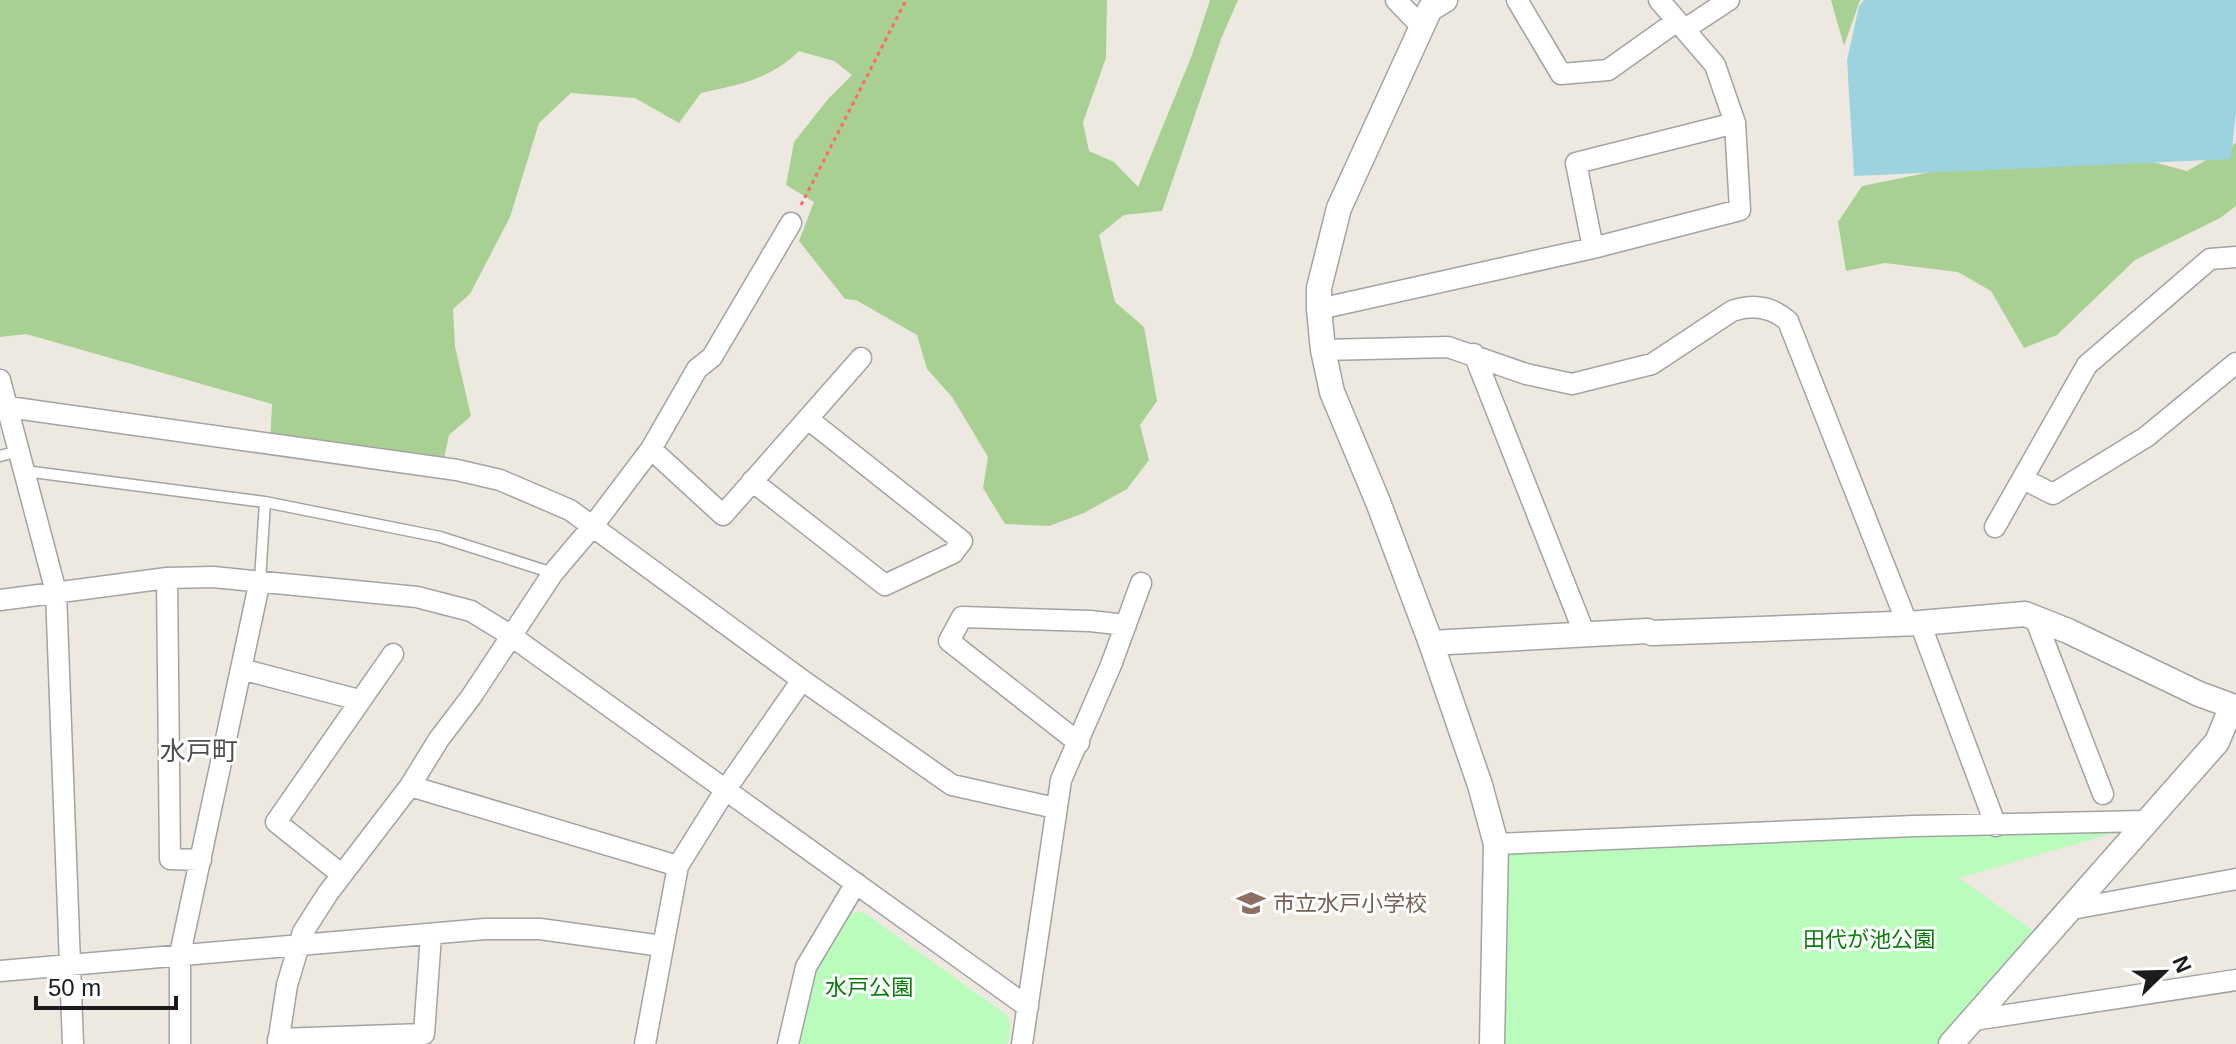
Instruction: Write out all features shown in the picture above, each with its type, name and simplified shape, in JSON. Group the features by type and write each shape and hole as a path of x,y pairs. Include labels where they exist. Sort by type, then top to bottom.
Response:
{"street":[{"path":"1396,0 1422,27"},
{"path":"1445,0 1430,9 1339,208 1319,288 1319,309 1332,392 1378,502 1431,643 1480,785 1496,844 1492,1044"},
{"path":"1517,0 1561,74 1608,70 1729,0"},
{"path":"1319,309 1593,248 1740,210 1735,123 1715,65 1659,0"},
{"path":"1593,248 1576,163 1735,123"},
{"path":"431,935 424,1034 278,1041 287,985 303,932 341,874 410,786 553,573 651,449 697,369 712,357 791,223"},
{"path":"1995,527 2087,365 2210,259 2236,257"},
{"path":"1323,350 1448,347 1526,374 1572,384 1652,364 1732,311 1744,307 1753,305 1781,315 1788,321 1996,826"},
{"path":"1474,354 1585,635"},
{"path":"651,449 723,515 861,358"},
{"path":"2023,479 2053,494 2146,437 2236,363"},
{"path":"0,380 8,407 10,453 25,471 56,592 73,1044"},
{"path":"8,407 457,470 500,480 570,510 802,680 952,785 1055,808"},
{"path":"752,481 885,585 953,553 962,541 808,419"},
{"path":"0,600 167,578 213,577 417,597 471,611 510,635 1028,1007"},
{"path":"167,578 170,859 201,860"},
{"path":"180,1044 180,954 260,580"},
{"path":"1022,1044 1061,780 1079,743 1141,583"},
{"path":"1431,643 1914,623 2025,614 2199,694 2235,704 2217,742 1951,1044"},
{"path":"1079,743 949,641 962,617 1126,625"},
{"path":"2035,618 2103,794"},
{"path":"341,874 276,822 393,654"},
{"path":"241,669 359,700"},
{"path":"645,1044 678,866 726,789 802,680"},
{"path":"410,786 678,866"},
{"path":"1496,844 1870,828 2145,821"},
{"path":"2072,909 2236,879"},
{"path":"788,1044 806,967 856,883"},
{"path":"0,971 485,929 540,929 662,946"},
{"path":"1974,1020 2236,980"}],"lane":[{"path":"25,471 265,502 440,537 553,573"},
{"path":"260,580 265,502"}],"path":[{"path":"791,223 906,0"}],"green space":[{"path":"0,0 1107,0 1106,58 1083,122 1089,151 1114,162 1138,187 1192,55 1210,0 1238,0 1221,39 1162,211 1124,215 1099,235 1115,302 1144,327 1157,401 1140,425 1149,460 1127,489 1084,513 1049,526 1005,524 983,488 988,457 952,397 927,369 917,335 856,300 845,299 799,241 814,202 786,185 794,142 852,75 834,61 799,51 765,75 701,93 679,123 635,98 571,93 539,123 510,217 470,294 453,309 455,347 471,416 449,435 441,473 270,444 272,404 26,334 0,337"},
{"path":"1831,0 1860,0 1844,46"},
{"path":"2078,142 2187,171 2236,143 2236,206 2220,218 2135,260 2057,335 2024,348 1991,291 1958,272 1885,263 1846,271 1838,222 1862,186"},
{"name":"田代が池公園","path":"2128,829 1959,878 2038,934 1942,1044 1497,1044 1501,849 1921,833"},
{"name":"水戸公園","path":"863,912 1008,1016 1008,1044 796,1044 812,971 847,913"}],"water":[{"path":"1864,0 2236,0 2236,113 2231,159 1854,176 1847,60 1859,6"}],"place":[{"name":"市立水戸小学校","path":"1251,903"}],"district":[{"name":"水戸町","path":"199,751"}]}
